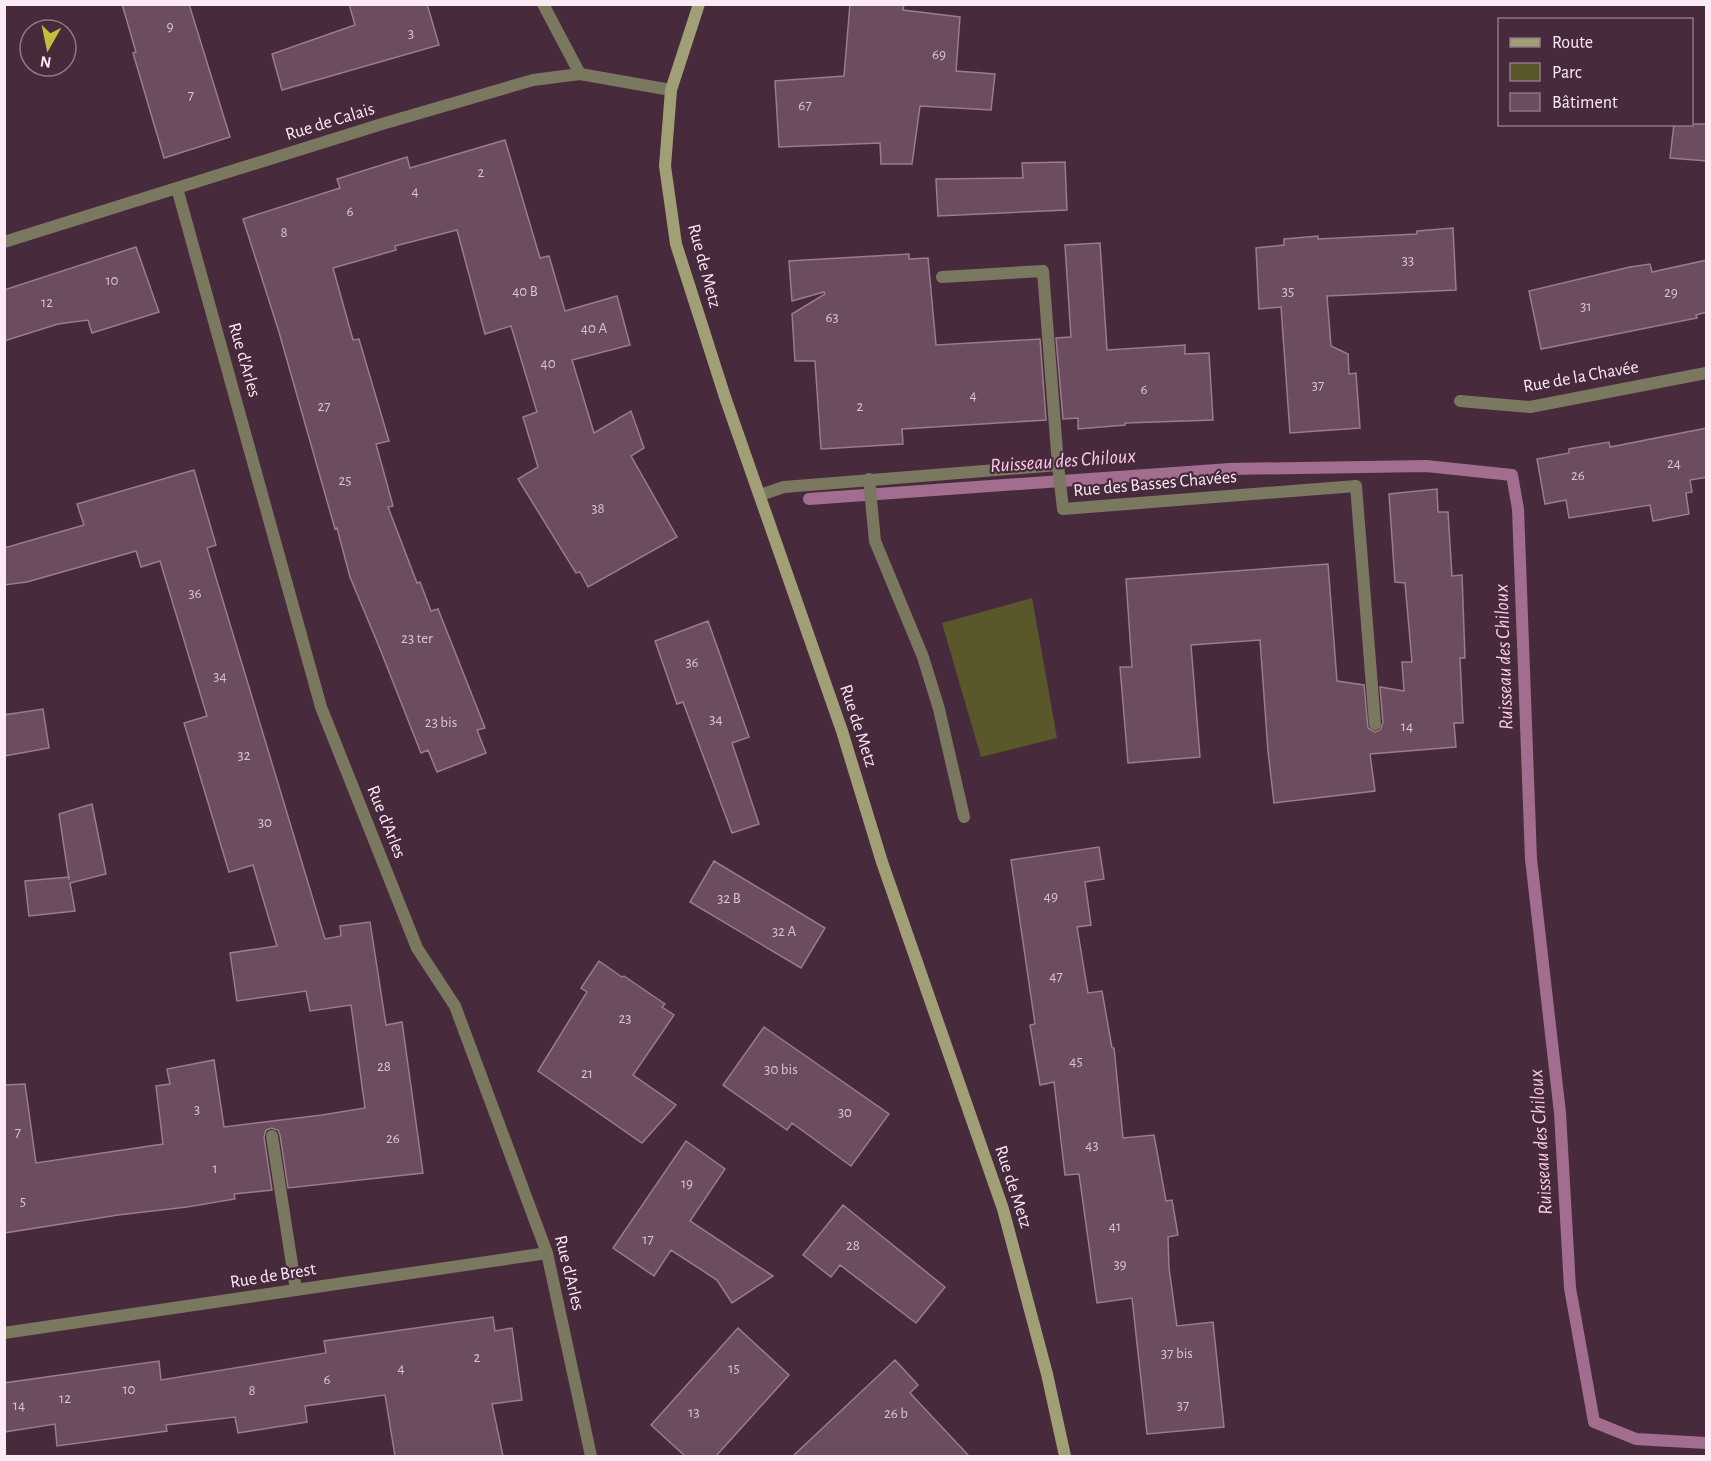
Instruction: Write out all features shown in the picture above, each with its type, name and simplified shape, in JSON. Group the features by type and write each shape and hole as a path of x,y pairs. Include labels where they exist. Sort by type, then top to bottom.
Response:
{"street":[{"path":"543,4 580,74"},
{"name":"Rue de Metz","path":"699,4 671,90 665,166 676,244 725,397 842,731 882,862 1003,1209 1047,1374 1065,1456"},
{"name":"Rue de Calais","path":"4,242 533,80 580,74 671,90"},
{"name":"Rue d'Arles","path":"177,188 321,707 417,948 455,1006 547,1252 591,1456"},
{"path":"942,277 1043,271 1058,465"},
{"name":"Rue de la Chavée","path":"1460,401 1530,407 1707,373"},
{"name":"Rue des Basses Chavées","path":"760,495 784,487 1058,465 1062,509 1356,486 1375,724"},
{"path":"869,479 875,541 923,657 939,710 964,817"},
{"path":"272,1136 296,1290"},
{"name":"Rue de Brest","path":"4,1333 547,1252"}],"green space":[{"path":"1032,598 1057,738 981,757 942,623"}],"building":[{"path":"122,4 189,4 230,137 164,158 133,53 136,52"},
{"path":"349,4 427,4 439,45 282,90 272,54 355,25"},
{"path":"850,4 904,4 903,10 960,17 956,71 995,74 991,110 920,106 912,164 881,164 880,143 779,147 775,81 844,76"},
{"path":"1707,124 1707,161 1670,158 1674,126"},
{"path":"505,140 540,258 549,256 565,311 617,296 630,345 572,360 594,433 631,411 644,448 631,456 677,537 588,587 580,572 576,573 518,479 538,467 523,417 537,412 511,326 485,334 457,230 395,246 396,250 333,268 353,340 359,339 389,441 376,444 393,506 388,507 417,583 420,582 431,611 438,609 485,728 477,730 486,753 437,772 428,750 421,753 350,577 279,332 243,219 340,188 337,179 407,157 410,168"},
{"path":"1065,162 1067,210 938,216 936,179 1023,178 1022,163"},
{"path":"1453,228 1456,290 1327,296 1331,346 1348,354 1349,374 1356,373 1360,428 1290,433 1281,307 1259,309 1256,248 1284,245 1284,239 1417,234 1417,231"},
{"path":"1100,243 1107,350 1185,345 1185,354 1209,353 1213,420 1125,423 1125,425 1078,429 1078,418 1063,419 1056,338 1071,337 1065,245"},
{"path":"136,247 159,312 92,333 88,320 58,324 4,341 4,290"},
{"path":"909,254 909,259 928,258 936,345 1040,339 1046,420 902,429 903,444 821,449 815,361 795,361 792,314 825,294 824,292 792,301 789,261"},
{"path":"1707,260 1707,312 1696,315 1697,318 1541,349 1529,291 1630,267 1650,264 1652,272"},
{"path":"1707,428 1707,477 1690,480 1692,492 1686,493 1689,514 1653,521 1650,505 1569,518 1566,500 1545,504 1537,459 1569,453 1569,449 1609,442 1610,447"},
{"path":"194,470 216,545 207,548 325,939 341,936 340,926 370,922 386,1025 402,1022 423,1173 288,1188 280,1135 278,1130 271,1128 266,1130 264,1137 272,1190 234,1194 235,1199 187,1207 4,1233 4,1085 25,1084 36,1163 163,1144 156,1086 170,1084 167,1069 214,1060 224,1127 365,1108 351,1005 310,1011 306,991 237,1001 230,953 277,946 253,865 229,872 184,723 207,716 160,561 141,567 136,551 27,582 4,585 4,548 84,525 77,504"},
{"path":"1437,489 1438,512 1448,512 1452,576 1462,575 1465,658 1460,658 1463,723 1454,723 1456,747 1370,754 1375,791 1274,803 1260,640 1191,645 1200,757 1128,763 1120,667 1132,667 1126,579 1328,564 1337,681 1364,685 1368,728 1375,732 1380,730 1383,723 1380,687 1404,691 1402,662 1412,662 1405,583 1395,582 1389,494"},
{"path":"708,621 749,737 732,743 759,824 732,833 683,702 677,704 655,641"},
{"path":"43,709 49,748 4,756 4,715"},
{"path":"92,804 106,874 70,883 75,911 29,916 25,881 69,877 59,814"},
{"path":"1099,847 1104,879 1085,882 1091,925 1077,927 1088,993 1102,991 1112,1048 1114,1048 1123,1138 1154,1135 1166,1201 1172,1200 1178,1235 1168,1237 1169,1268 1177,1326 1213,1322 1224,1427 1147,1434 1132,1298 1097,1303 1079,1174 1065,1175 1054,1082 1040,1085 1030,1025 1035,1024 1011,860"},
{"path":"714,861 825,928 801,968 690,902"},
{"path":"599,961 665,1004 662,1007 674,1015 633,1075 676,1105 642,1143 538,1071 587,992 581,988"},
{"path":"764,1027 889,1114 851,1166 792,1123 787,1130 723,1085"},
{"path":"686,1141 725,1169 690,1221 773,1276 732,1303 717,1280 671,1250 654,1276 613,1248"},
{"path":"843,1205 945,1287 916,1323 840,1265 831,1277 803,1255"},
{"path":"493,1317 495,1331 512,1328 522,1400 492,1404 503,1456 395,1456 385,1395 305,1406 307,1422 238,1433 235,1417 166,1425 167,1431 57,1446 55,1424 4,1432 4,1383 159,1361 161,1380 326,1353 324,1341"},
{"path":"738,1328 789,1375 716,1456 685,1456 651,1425"},
{"path":"895,1360 918,1385 910,1393 969,1456 793,1456"}],"waterway":[{"name":"Ruisseau des Chiloux","path":"809,499 1230,469 1426,466 1512,475 1518,509 1531,859 1560,1113 1570,1288 1594,1422 1636,1439 1706,1443"}]}
